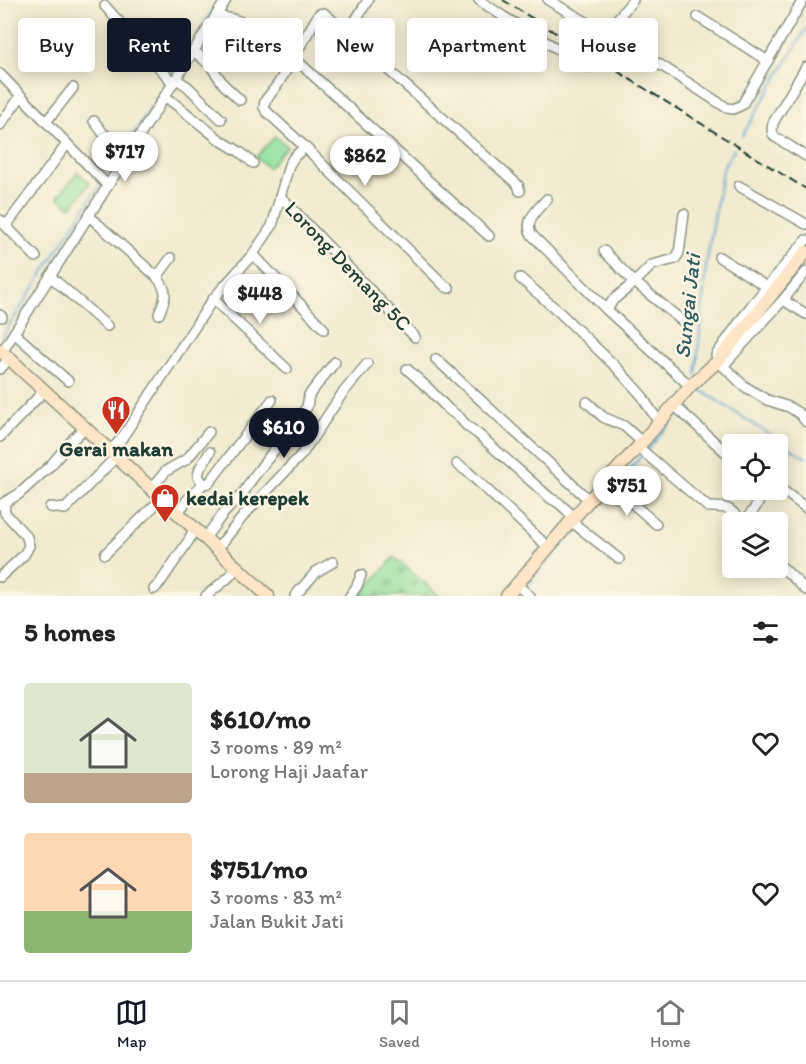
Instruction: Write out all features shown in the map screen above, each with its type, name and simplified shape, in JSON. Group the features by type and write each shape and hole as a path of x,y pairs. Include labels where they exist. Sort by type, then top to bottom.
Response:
{"street":[{"path":"0,369 14,333 89,216 105,183 175,81 226,0"},
{"path":"357,18 368,0"},
{"path":"479,0 559,49"},
{"path":"548,0 578,18"},
{"path":"618,18 633,0"},
{"path":"658,64 727,108 733,109 742,105 801,3 789,0"},
{"path":"105,6 175,81 187,86 221,119"},
{"path":"317,18 321,13 329,18"},
{"path":"216,16 233,18"},
{"path":"698,17 768,61"},
{"path":"303,40 315,21"},
{"path":"194,51 210,65 224,85 240,100"},
{"path":"303,66 489,236"},
{"path":"806,67 803,81 773,123 772,129 775,136 806,156"},
{"path":"285,72 266,101 264,106 266,111 449,288"},
{"path":"390,72 518,185 520,191"},
{"path":"0,74 105,183"},
{"path":"46,122 73,88"},
{"path":"0,125 21,96"},
{"path":"165,96 253,163"},
{"path":"94,121 124,153"},
{"path":"36,257 3,223 67,144"},
{"path":"50,507 65,509 89,486 113,454 213,299 253,254 272,226 289,165 305,147"},
{"path":"739,186 806,224"},
{"name":"Lorong Demang 5C","path":"280,196 415,337"},
{"path":"547,199 530,220 529,230 532,235 607,310 694,382"},
{"path":"607,310 613,300 652,265 675,259 684,214"},
{"path":"89,216 157,277 165,287 166,296 159,314"},
{"path":"806,240 751,306 716,355 744,386 768,400 789,406 806,422"},
{"path":"604,251 635,282 686,324"},
{"path":"721,363 806,252"},
{"path":"253,254 324,329"},
{"path":"718,257 767,286"},
{"path":"157,277 171,258"},
{"path":"507,596 523,590 549,548 576,524 589,500 612,485 659,422 679,410 694,382 721,363 783,300 805,274"},
{"path":"50,276 107,326"},
{"path":"520,278 617,368 644,397 646,404 659,422"},
{"path":"213,299 287,369"},
{"path":"783,300 806,314"},
{"path":"14,333 68,381"},
{"path":"4,354 268,596"},
{"path":"436,359 589,500"},
{"path":"205,538 244,492 299,418 307,407 309,395 335,362"},
{"path":"217,549 245,514 302,454 342,394 367,364"},
{"path":"406,369 466,426 550,498 560,503 576,524 619,559"},
{"path":"0,437 44,391"},
{"path":"178,513 203,484 209,483 272,400"},
{"path":"587,402 603,417 622,424 640,445 708,507 724,507 733,512"},
{"path":"679,410 722,449"},
{"path":"0,577 24,555 29,546 27,537 5,513 2,504 19,494 51,465 85,428"},
{"path":"151,489 166,471 187,459 209,432"},
{"path":"203,484 198,476 210,452"},
{"path":"457,464 549,548"},
{"path":"612,485 656,524"},
{"path":"788,494 806,508"},
{"path":"105,554 162,498"},
{"path":"154,589 189,540 194,528"},
{"path":"295,596 316,572 333,562"},
{"path":"206,596 229,577 237,567"},
{"path":"788,573 806,590"},
{"path":"350,596 361,575"}],"green space":[{"path":"275,136 287,146 268,168 256,157"},
{"path":"78,172 90,183 71,207 58,197"},
{"path":"394,557 440,596 361,596"}],"waterway":[{"path":"197,35 219,0"},
{"name":"Sungai Jati","path":"742,136 806,29"},
{"path":"170,77 173,72"},
{"path":"156,100 167,83"},
{"path":"124,148 151,107"},
{"name":"Sungai Jati","path":"696,375 706,266 722,172 734,149"},
{"path":"105,178 121,153"},
{"path":"2,337 101,183"},
{"path":"699,389 806,458"},
{"name":"Sungai Jati","path":"681,410 699,389"},
{"name":"Sungai Jati","path":"647,450 678,414"},
{"name":"Sungai Jati","path":"615,486 643,454"},
{"name":"Sungai Jati","path":"582,524 612,490"},
{"name":"Sungai Jati","path":"526,587 578,529"}],"railway":[{"path":"503,0 806,189"}],"place":[{"name":"Gerai makan","path":"116,436"},
{"name":"kedai kerepek","path":"165,524"}]}
